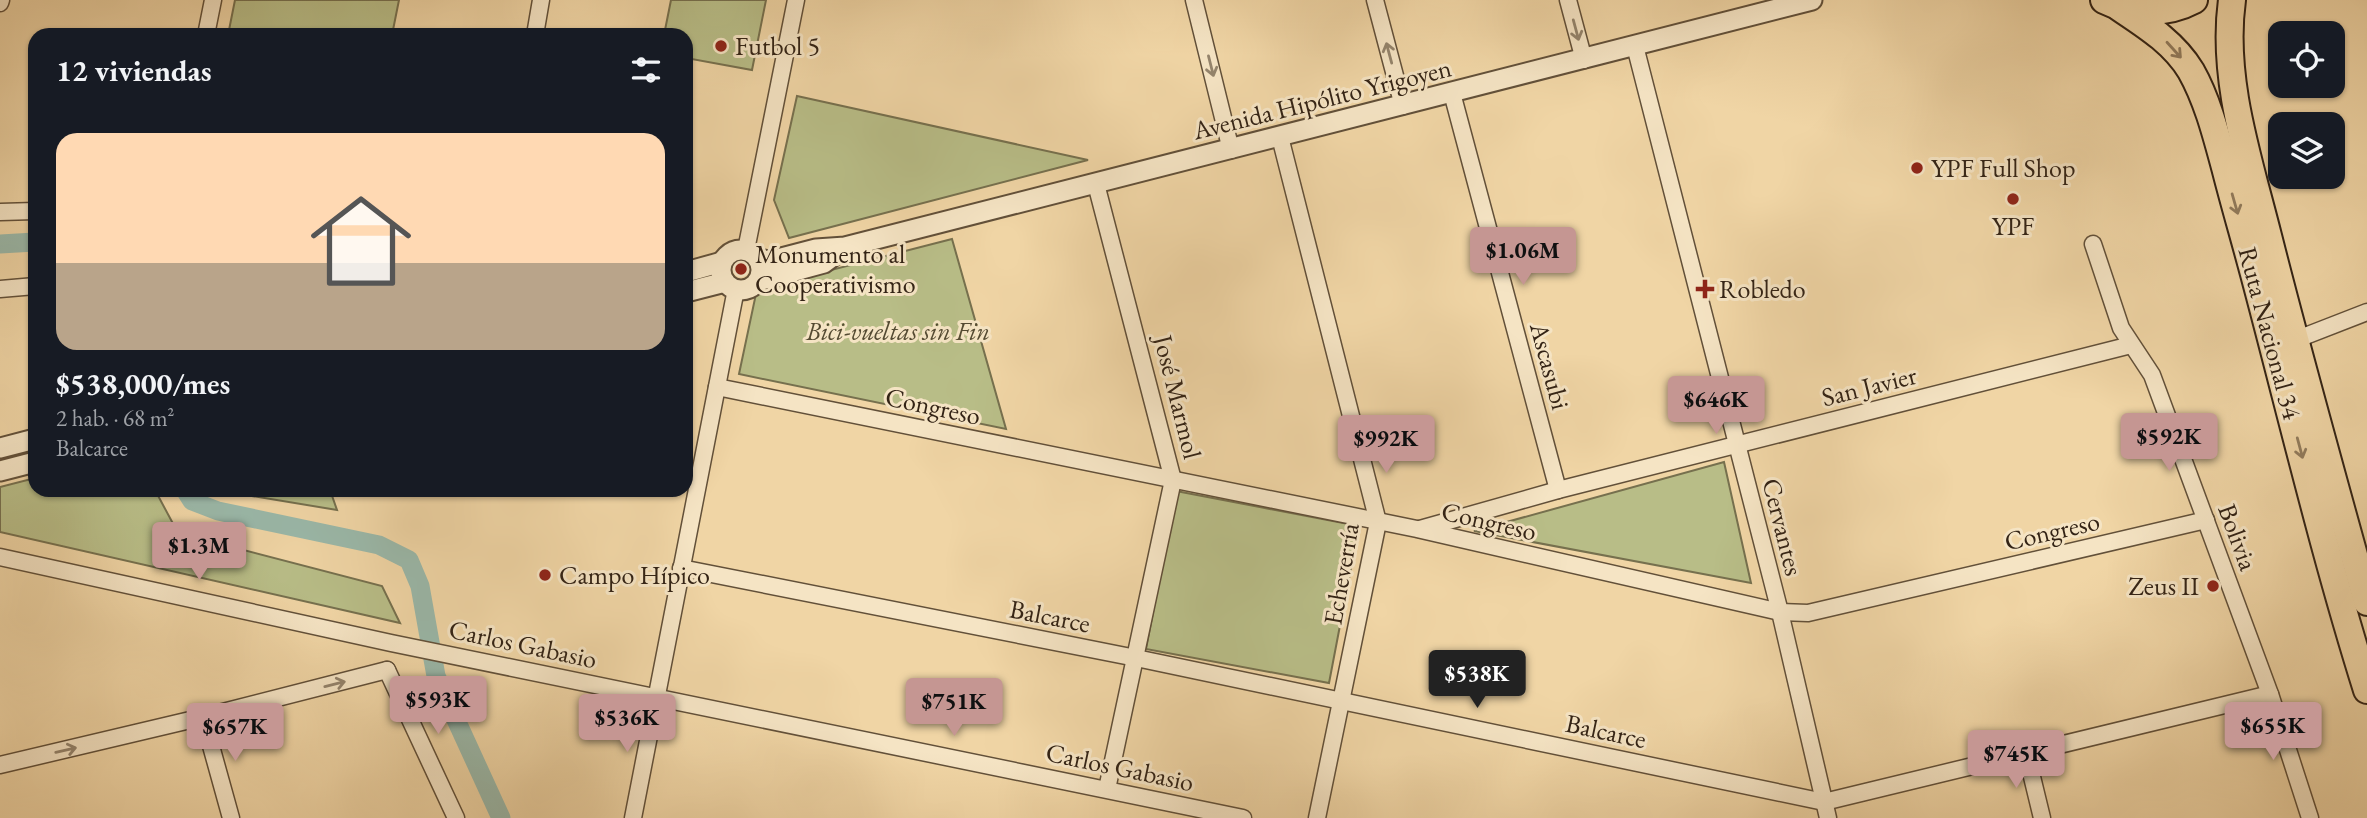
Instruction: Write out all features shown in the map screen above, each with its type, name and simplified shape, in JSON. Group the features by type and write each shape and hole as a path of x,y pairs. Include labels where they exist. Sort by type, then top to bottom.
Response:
{"highway":[{"name":"Ruta Nacional 34","path":"2112,4 2152,12 2182,6 2194,0"},
{"name":"Ruta Nacional 34","path":"2232,0 2229,51 2242,134 2367,602"},
{"name":"Ruta Nacional 34","path":"2112,4 2164,38 2192,73 2208,112 2249,253 2346,623 2367,690"}],"street":[{"path":"207,28 213,0"},
{"path":"536,28 541,0"},
{"path":"758,281 761,269 752,255 796,0"},
{"path":"1194,0 1231,150"},
{"path":"1375,0 1404,106"},
{"path":"1567,0 1584,60"},
{"name":"Avenida Hipólito Yrigoyen","path":"727,278 734,251 770,261 816,249 845,247 1584,60 1763,7 1812,0"},
{"name":"Cervantes","path":"1635,46 1780,612 1826,810"},
{"name":"Ascasubi","path":"1452,93 1558,490"},
{"name":"Echeverría","path":"1280,136 1378,522 1317,818"},
{"name":"José Marmol","path":"1096,184 1173,480 1107,789"},
{"path":"0,212 28,211"},
{"name":"Bolivia","path":"2093,244 2121,328 2152,374 2270,694 2310,818"},
{"name":"Avenida Hipólito Yrigoyen","path":"693,273 727,278 748,289 758,281 824,263 845,247"},
{"path":"634,818 717,387 727,278"},
{"name":"Avenida Hipólito Yrigoyen","path":"693,290 727,278"},
{"path":"0,289 28,286"},
{"path":"2295,340 2367,313"},
{"name":"San Javier","path":"1417,529 1558,490 2131,345"},
{"name":"Congreso","path":"717,387 1417,529 1780,612 1808,613 2206,520"},
{"path":"0,448 28,441"},
{"path":"0,471 28,464"},
{"name":"Carlos Gabasio","path":"0,557 397,644 1243,818"},
{"name":"Balcarce","path":"681,568 1342,701 1826,810 2026,752 2270,694"},
{"path":"397,644 387,670 456,818"},
{"path":"0,765 203,718 387,670"},
{"path":"203,718 231,818"},
{"path":"2026,752 2042,818"}],"green space":[{"path":"235,0 399,0 393,28 229,28"},
{"name":"Futbol 5","path":"671,0 766,0 752,70 693,59 693,28 665,28"},
{"path":"797,96 1088,160 789,238 774,200"},
{"name":"Bici-vueltas sin Fin","path":"952,239 1006,429 739,374 757,289"},
{"path":"1724,462 1751,583 1474,531"},
{"path":"28,480 28,497 159,497 178,533 382,586 400,623 0,532 0,487"},
{"path":"1176,491 1359,526 1329,683 1146,649"},
{"path":"258,497 332,497 337,510"}],"waterway":[{"path":"0,244 28,242"},
{"path":"189,497 192,501 218,511 379,545 409,560 420,586 436,676 501,818"}],"place":[{"name":"Futbol 5","path":"721,46"},
{"name":"YPF Full Shop","path":"1917,168"},
{"name":"YPF","path":"2013,199"},
{"name":"Monumento al Cooperativismo","path":"741,269"},
{"name":"Robledo","path":"1705,289"},
{"name":"Campo Hípico","path":"545,575"},
{"name":"Zeus II","path":"2213,586"}]}
